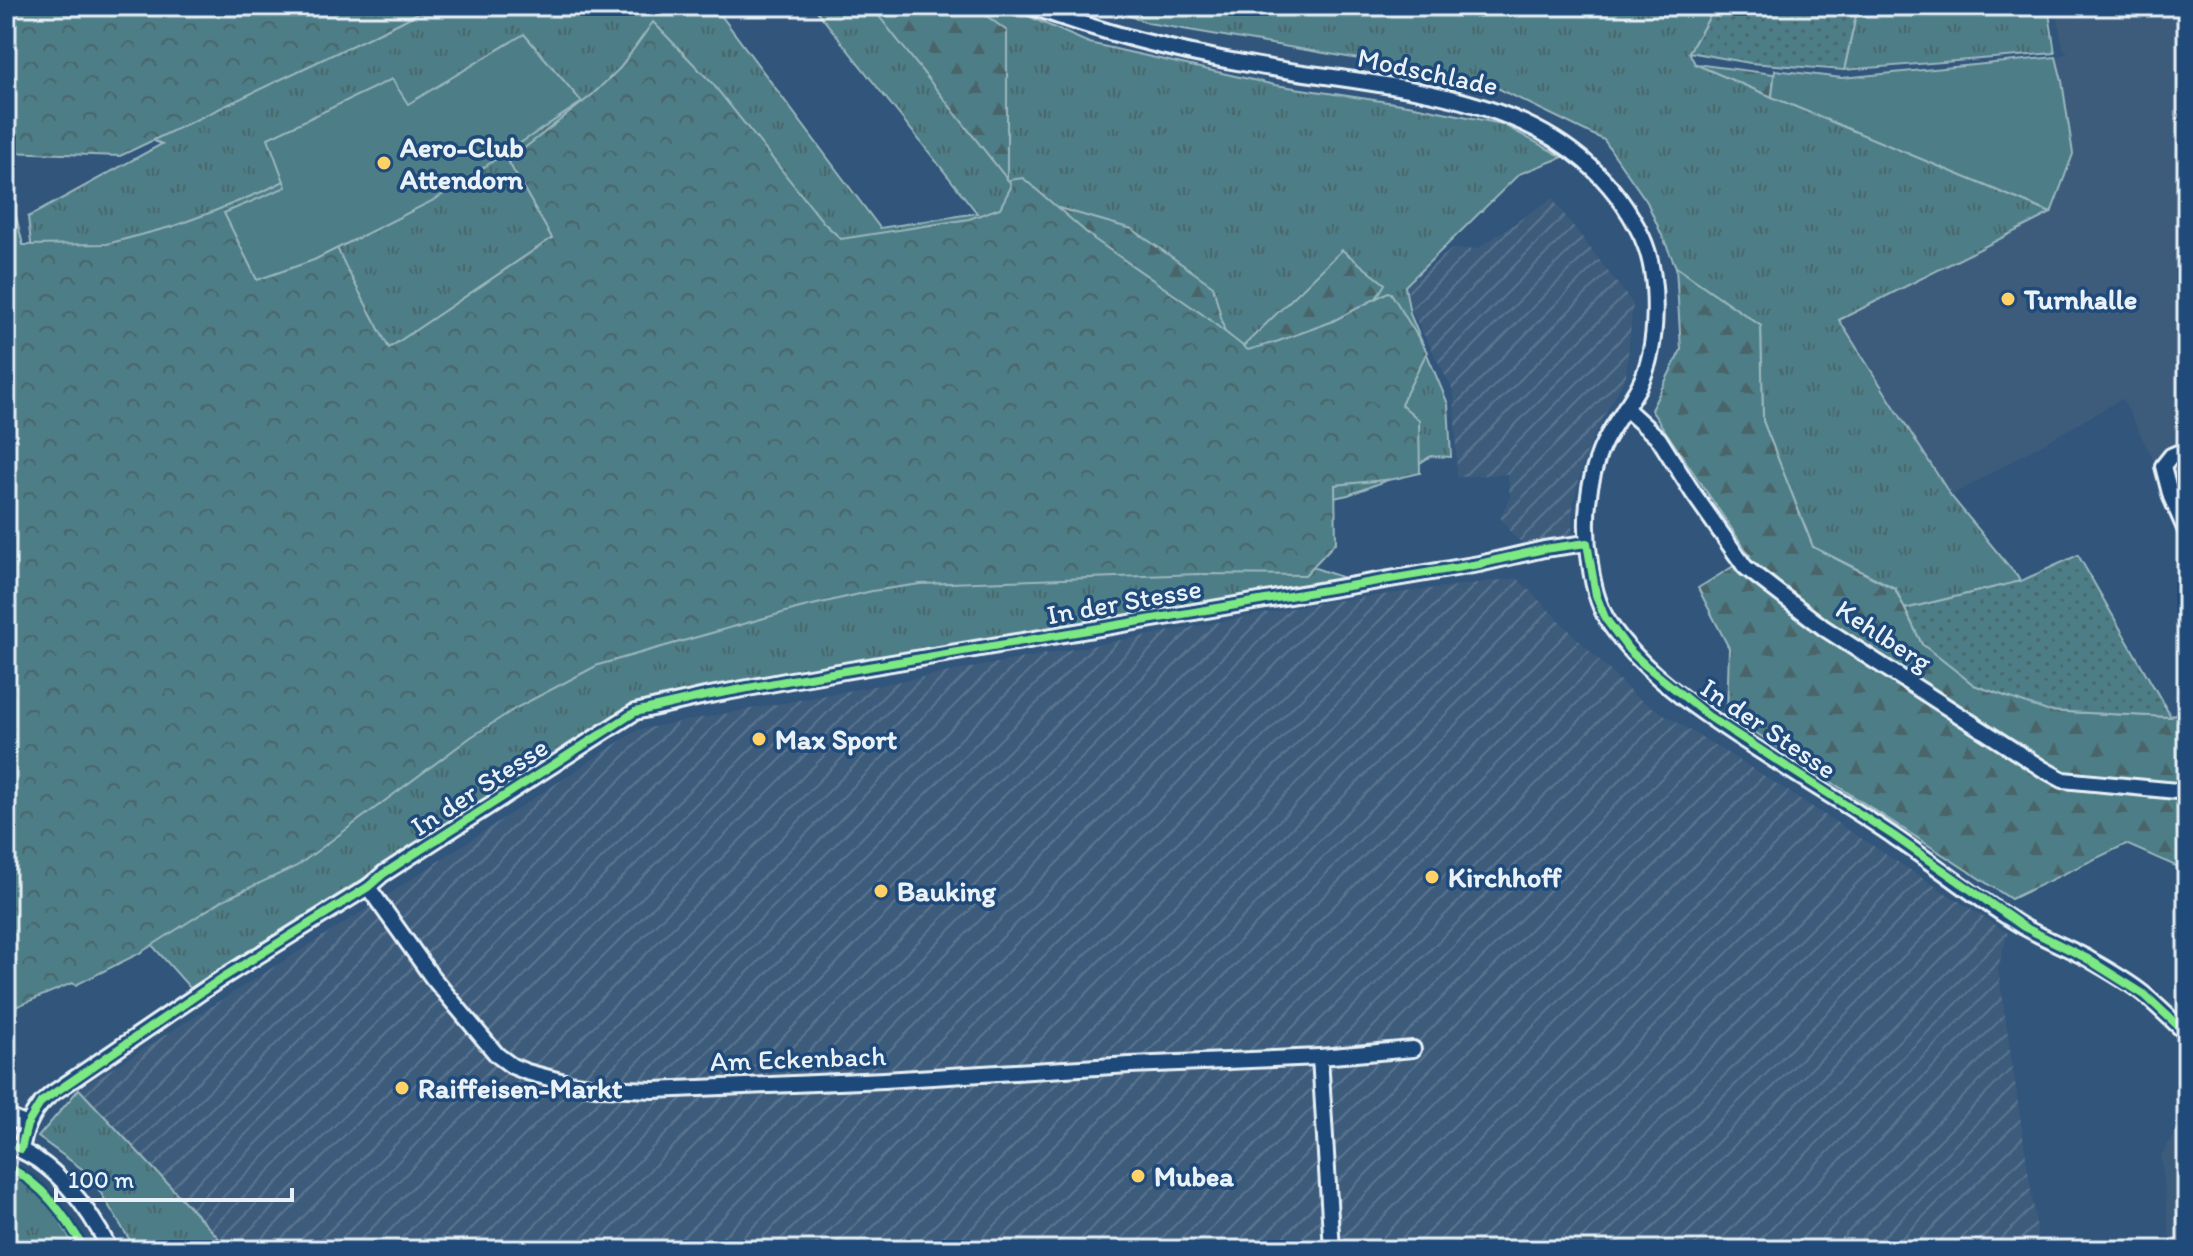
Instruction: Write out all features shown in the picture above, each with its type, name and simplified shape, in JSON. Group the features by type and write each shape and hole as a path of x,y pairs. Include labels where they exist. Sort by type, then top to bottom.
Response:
{"street":[{"name":"Modschlade","path":"1030,6 1085,26 1207,57 1420,91 1468,102 1516,119 1570,148 1609,183 1644,240 1655,309 1647,364 1640,383 1600,451 1591,480 1587,543"},
{"name":"Kehlberg","path":"1625,408 1659,439 1745,567 1824,628 2063,780 2187,792"},
{"path":"2187,449 2171,456 2163,466 2171,497 2187,533"},
{"name":"In der Stesse","path":"13,1147 41,1102 98,1061 626,718 648,708 791,680 1587,543 1596,595 1605,618 1629,650 1645,665 1708,716 1894,836 2024,927 2086,958 2145,995 2187,1034"},
{"name":"Am Eckenbach","path":"368,887 432,977 497,1055 527,1072 568,1083 642,1090 734,1087 1320,1057 1413,1049"},
{"path":"1320,1057 1332,1250"},
{"path":"6,1116 27,1125"},
{"path":"13,1147 49,1169 73,1193 110,1250"}],"shaded area":[{"path":"2055,6 2080,10 2080,6 2187,6 2187,449 2163,466 2153,459 2122,399 1951,496 1839,319 2050,213 1775,70 1842,78 2056,57 2068,53 2063,48"},
{"path":"1552,198 1633,304 1626,376 1592,439 1582,467 1573,505 1572,534 1527,546 1513,536 1500,517 1510,498 1508,474 1457,477 1454,392 1412,312 1407,286 1452,249 1477,249"},
{"path":"1517,578 1636,697 2008,933 1998,968 2040,1250 226,1250 227,1247 79,1089 360,913 637,730 1325,602"},
{"path":"2187,1116 2187,1250 2171,1250 2161,1155"}],"green space":[{"path":"6,6 431,6 120,156 6,152"},
{"path":"311,6 714,6 880,228 977,213 813,6 1005,6 1089,43 1275,85 1414,106 1502,124 1563,157 1519,174 1405,286 1410,314 1448,404 1451,457 1431,456 1401,475 1348,495 1281,509 1280,556 1350,580 630,707 190,988 105,892 28,217 162,144 131,132"},
{"path":"871,6 973,6 1007,31 1007,179"},
{"path":"1103,6 1716,6 1689,52 1695,64 2051,213 1839,320 1951,496 2021,581 1905,609 1895,588 1813,547 1763,421 1761,326 1676,267 1647,202 1604,140 1481,80 1148,23"},
{"path":"1716,6 1858,6 1844,70 1750,63 1689,52"},
{"path":"1858,6 1881,6 1892,12 1916,15 1934,14 1955,6 2048,6 2055,53 1844,70"},
{"path":"653,22 712,83 824,223 841,239 969,219 1000,208 1011,187 1009,180 1023,178 1094,239 1248,350 1331,322 1391,293 1427,352 1401,404 1419,420 1420,473 1335,485 1336,542 1305,575 1199,574 920,584 872,591 800,608 598,665 516,708 471,737 297,866 223,900 140,953 76,985 72,983 6,1011 6,174 23,245 107,244 212,212 302,172 346,267 389,348 552,238 508,161 592,95 620,68"},
{"name":"Aero-Club Attendorn","path":"524,34 582,102 436,199 314,260 257,280 224,213 286,187 268,138 392,79 408,104"},
{"path":"2056,57 2073,154 2051,213 1772,97 1775,70 1842,78"},
{"path":"1695,64 1774,74 1772,97"},
{"path":"1041,203 1132,229 1213,286 1225,333"},
{"path":"1342,250 1385,284 1327,378 1225,364"},
{"path":"1676,267 1761,326 1763,421 1813,547 1895,589 1922,644 2047,711 2170,717 2187,706 2187,871 2126,844 2011,899 1727,714 1729,648 1698,588 1750,556 1651,410 1681,350"},
{"path":"2078,555 2171,717 2047,711 1974,685 1922,644 1905,609 2021,581"},
{"path":"79,1089 227,1247 226,1250 136,1250 89,1174 38,1137"},
{"path":"6,1173 39,1195 76,1250 6,1250"}],"cycle path":[{"path":"6,1145 21,1149 27,1125 41,1102 222,978 368,887 383,874 635,712 791,680 1587,543 1596,595 1605,618 1629,650 1645,665 1708,716 1894,836 2024,927 2086,958 2145,995 2187,1034"},
{"path":"6,1166 42,1191 85,1250"}],"place":[{"name":"Aero-Club Attendorn","path":"384,163"},
{"name":"Turnhalle","path":"2008,299"},
{"name":"Max Sport","path":"759,739"},
{"name":"Kirchhoff","path":"1432,877"},
{"name":"Bauking","path":"881,891"},
{"name":"Raiffeisen-Markt","path":"402,1088"},
{"name":"Mubea","path":"1138,1176"}]}
